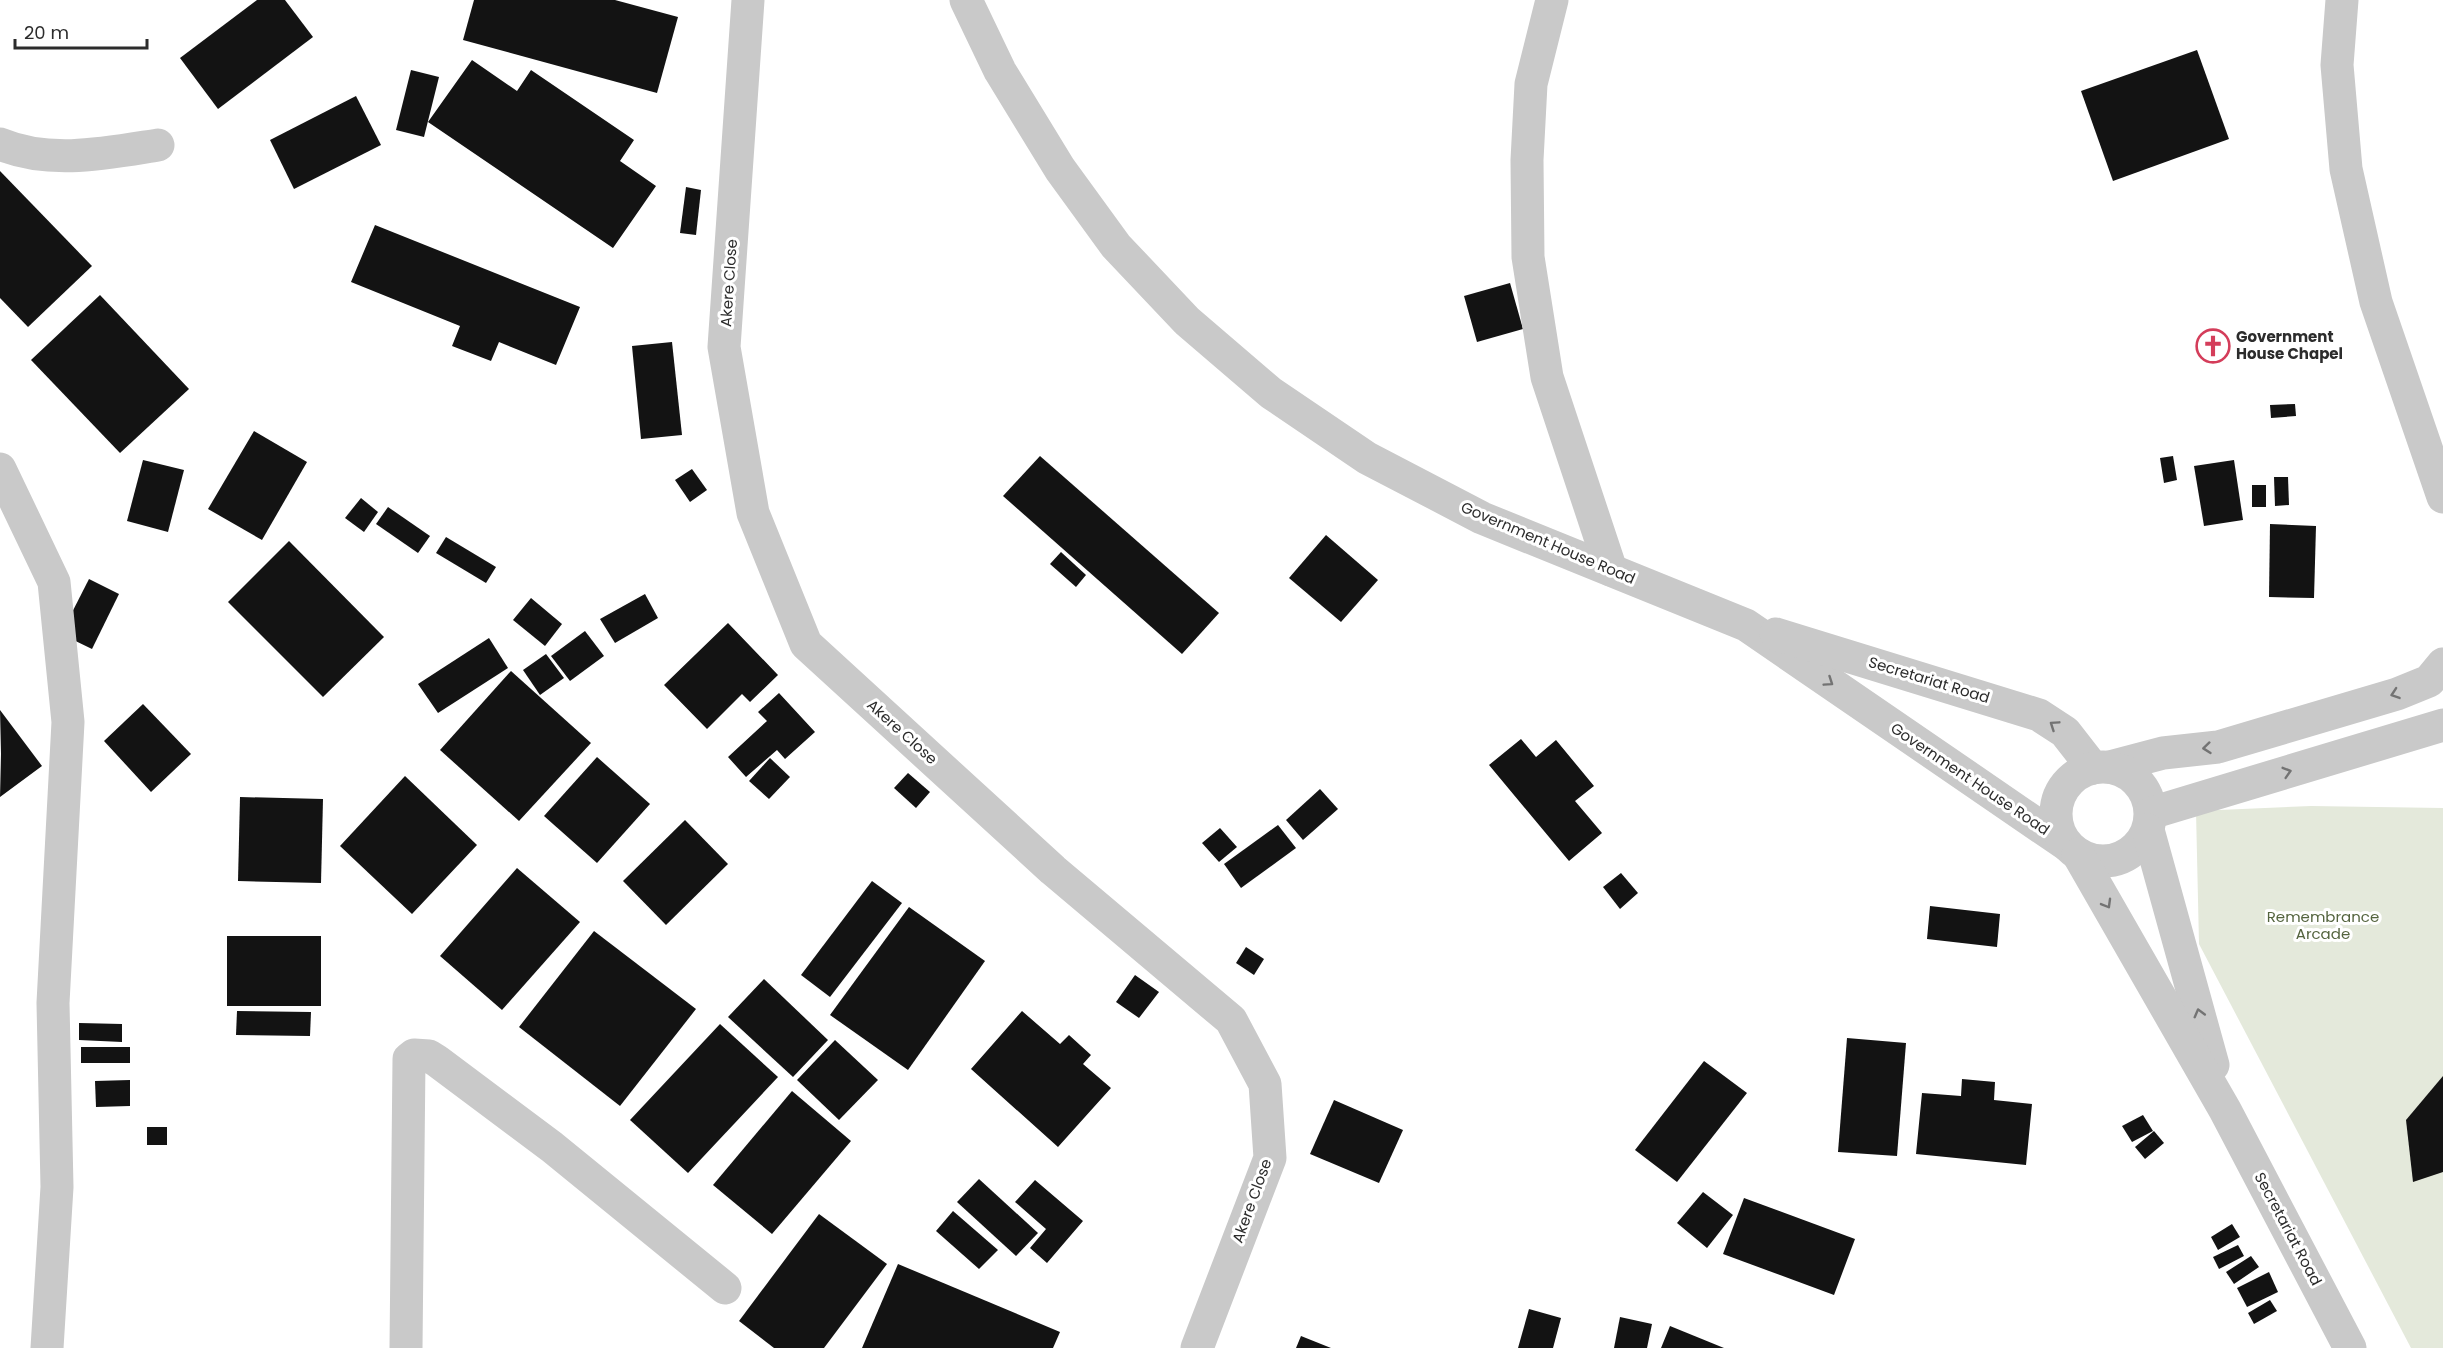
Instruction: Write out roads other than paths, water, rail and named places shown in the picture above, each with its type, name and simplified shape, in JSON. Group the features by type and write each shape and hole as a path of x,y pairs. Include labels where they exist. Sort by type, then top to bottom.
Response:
{"street":[{"name":"Akere Close","path":"748,0 724,347 753,513 806,644 1053,870 1231,1020 1265,1084 1270,1158 1197,1348"},
{"name":"Government House Road","path":"966,0 1000,71 1059,169 1116,246 1187,321 1271,393 1367,459 1482,518 1746,625 2073,849"},
{"path":"1552,0 1531,84 1527,160 1528,257 1547,377 1611,570"},
{"path":"2342,0 2337,65 2346,169 2376,302 2443,497"},
{"path":"0,144 40,154 85,156 158,145"},
{"path":"0,469 54,582 68,722 53,1003 57,1187 47,1348"},
{"name":"Secretariat Road","path":"1746,625 2039,715 2065,732 2101,767"},
{"path":"2101,767 2126,773 2138,783 2147,797 2149,821 2141,842 2131,852 2105,861 2091,860 2073,849 2060,833 2056,820 2056,806 2060,792 2080,773 2101,767 2163,753 2218,747 2397,694 2429,681 2443,664"},
{"path":"2149,821 2443,725"},
{"name":"Secretariat Road","path":"2149,821 2225,1110"},
{"name":"Secretariat Road","path":"2073,849 2225,1110 2350,1348"},
{"path":"406,1348 409,1059 414,1055 421,1054 437,1061 542,1140 725,1288"}],"place":[{"name":"Government House Chapel","path":"2213,346"}],"park label":[{"name":"Remembrance Arcade","path":"2323,926"}]}
